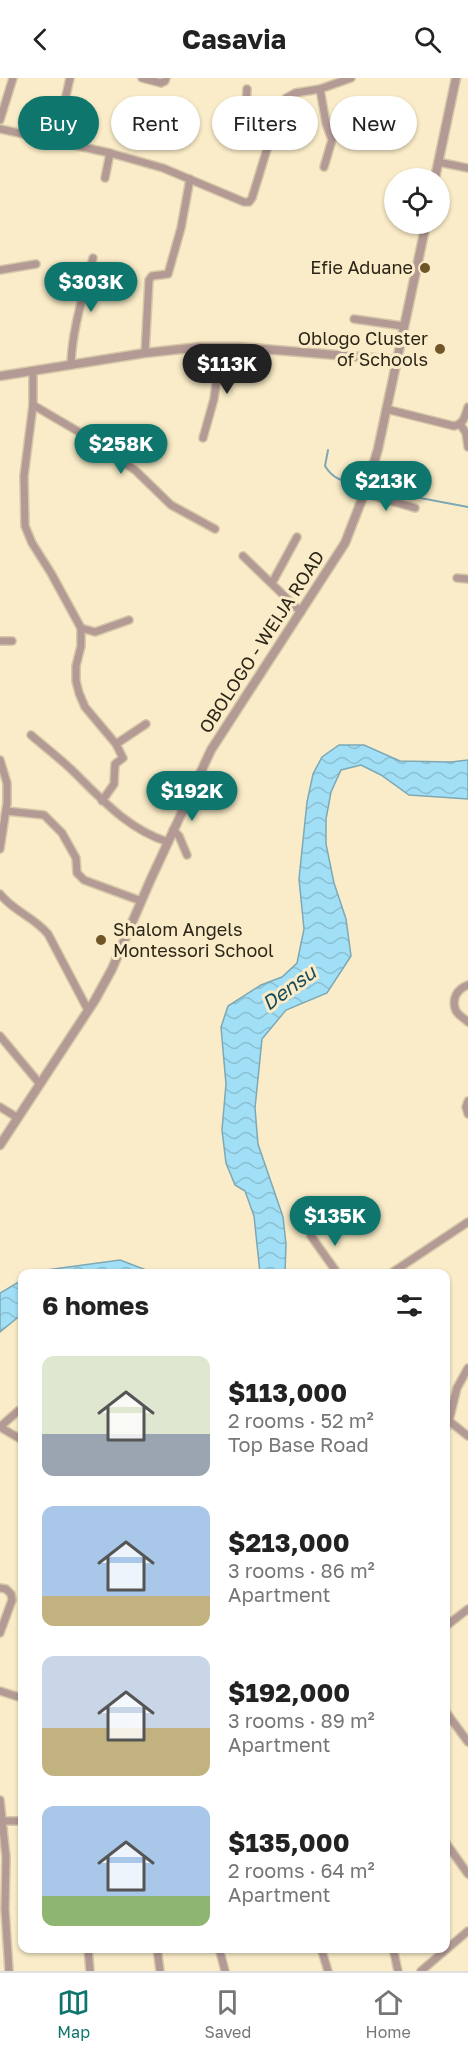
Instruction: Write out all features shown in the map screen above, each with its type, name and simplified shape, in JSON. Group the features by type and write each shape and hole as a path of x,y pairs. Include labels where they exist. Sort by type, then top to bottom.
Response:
{"street":[{"path":"0,120 13,78"},
{"path":"66,96 70,78"},
{"path":"142,78 161,83 166,78"},
{"path":"288,96 320,89 351,78"},
{"path":"437,168 456,78"},
{"path":"247,88 247,96"},
{"path":"320,89 326,123 332,140 324,167"},
{"path":"0,129 18,133"},
{"path":"98,150 163,168 244,202 249,202 252,198 267,150"},
{"path":"105,178 110,153"},
{"path":"438,162 468,168"},
{"path":"145,353 149,279 152,276 168,274 181,228 190,179"},
{"name":"OBOLOGO - WEIJA ROAD","path":"0,1145 88,1011 112,969 211,750 345,543 378,449 424,234"},
{"path":"71,365 76,323 93,258"},
{"path":"0,270 36,264"},
{"path":"354,319 403,326"},
{"path":"203,438 214,399 220,347"},
{"path":"0,376 145,353 220,347 397,360"},
{"path":"33,371 33,405 24,476 25,526 32,543 81,628 81,646 76,666 79,693 85,707 116,744 123,758 115,764 114,784 102,801"},
{"path":"33,405 91,439 136,471 171,505 215,529"},
{"path":"386,409 454,426 460,424 464,419 468,407"},
{"path":"460,424 466,433 468,447"},
{"path":"364,493 415,508"},
{"path":"272,583 297,537"},
{"path":"243,556 301,612"},
{"path":"457,578 468,579"},
{"path":"81,628 95,632 129,620"},
{"path":"0,641 12,641"},
{"path":"116,744 147,724"},
{"path":"31,735 75,773 102,801 140,831 168,843"},
{"path":"0,849 6,811 7,783 1,765"},
{"path":"6,811 44,815 62,833 76,858 77,873 84,880 141,901"},
{"path":"173,831 180,838 187,855"},
{"path":"0,894 8,904 48,934 88,1011"},
{"path":"468,985 459,989 455,1003 459,1015 468,1022"},
{"path":"0,1036 40,1084"},
{"path":"468,1101 466,1107 468,1114"},
{"path":"0,1107 18,1118"},
{"path":"398,1269 468,1222"},
{"path":"311,1236 334,1269"},
{"path":"450,1413 457,1388 468,1368"},
{"path":"18,1411 0,1427 18,1438"},
{"path":"450,1426 468,1436"},
{"path":"0,1588 6,1589 11,1594 12,1600 0,1633"},
{"path":"450,1623 468,1609"},
{"path":"0,1691 18,1697"},
{"path":"450,1717 466,1739"},
{"path":"466,1739 468,1728"},
{"path":"0,1800 6,1857 5,1909 9,1971"},
{"path":"3,1821 18,1821"},
{"path":"450,1849 468,1874"},
{"path":"450,1946 468,1931"},
{"path":"88,1953 90,1971"},
{"path":"158,1953 160,1971"},
{"path":"220,1953 225,1971"},
{"path":"323,1953 328,1971"},
{"path":"394,1953 398,1971"},
{"path":"421,1971 442,1953"}],"water":[{"name":"Densu","path":"339,745 364,745 400,761 468,760 468,799 409,795 381,775 361,765 341,770 331,792 326,819 326,844 334,883 346,919 351,956 327,993 286,1010 262,1039 255,1108 258,1144 283,1217 286,1244 285,1269 260,1269 254,1216 245,1191 235,1185 226,1163 222,1130 226,1084 221,1027 228,1006 261,985 282,977 297,963 304,929 299,879 307,802 313,774 322,757"},
{"path":"120,1260 144,1269 54,1269"},
{"path":"18,1282 18,1317 0,1332 0,1293"}],"waterway":[{"path":"328,450 325,466 333,475 341,480 363,483"},
{"path":"372,484 415,497 468,507"}],"place":[{"name":"Efie Aduane","path":"425,268"},
{"name":"Oblogo Cluster of Schools","path":"440,349"},
{"name":"Shalom Angels Montessori School","path":"101,940"}]}
